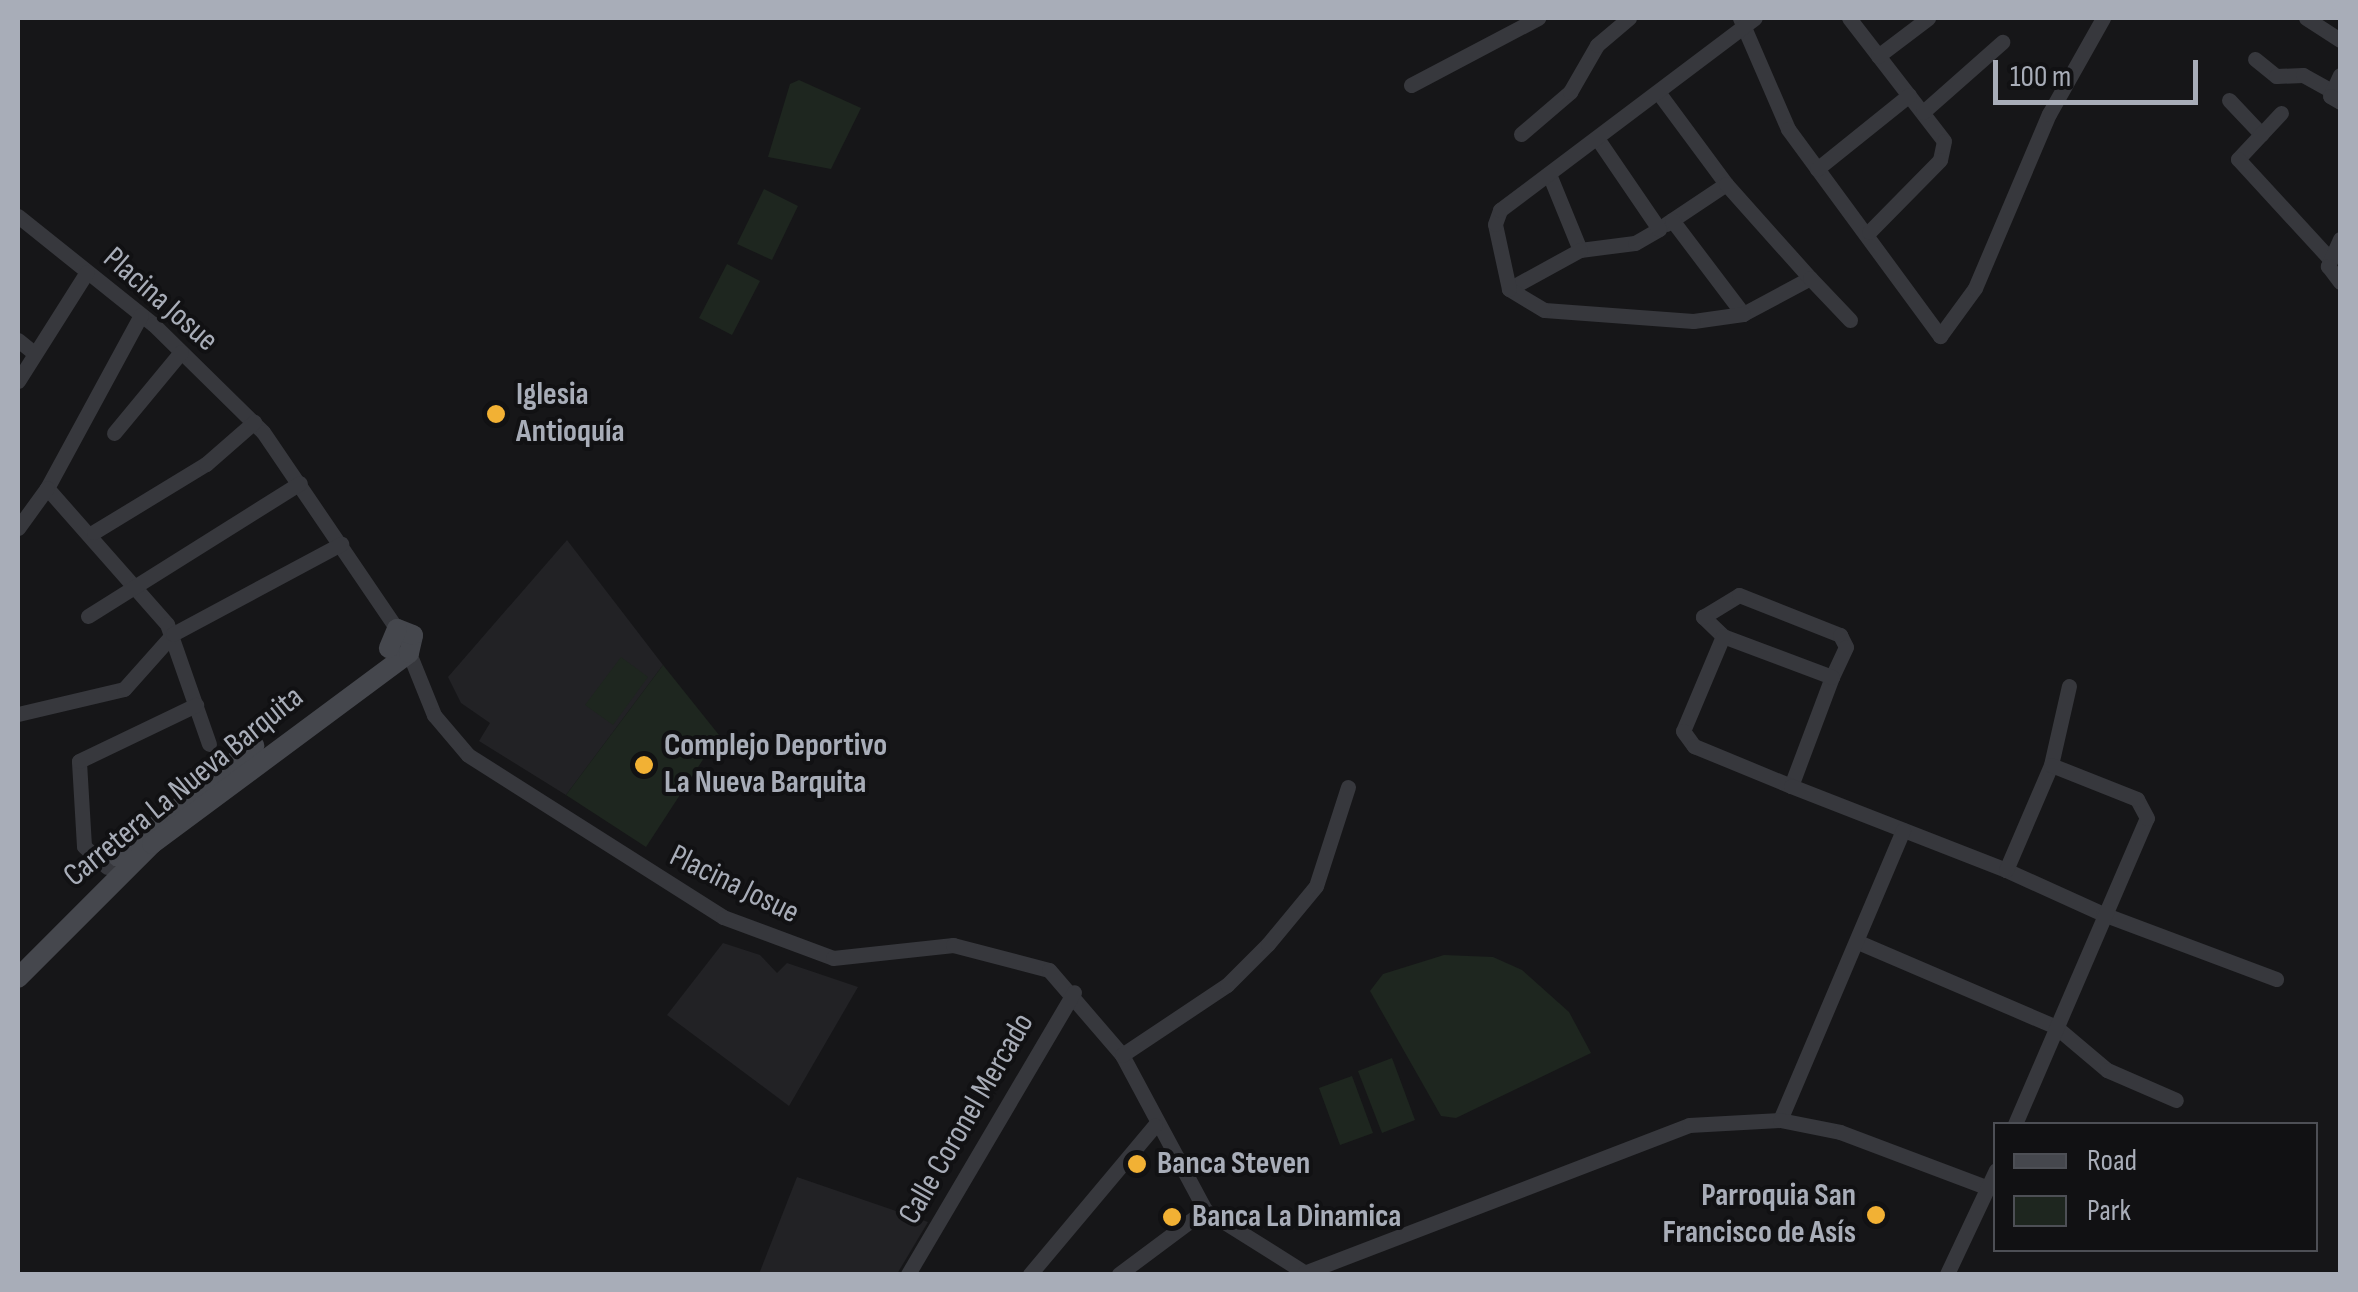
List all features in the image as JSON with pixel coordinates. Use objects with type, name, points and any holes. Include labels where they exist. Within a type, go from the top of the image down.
[{"type":"street","points":[[1411,85],[1538,18]]},
{"type":"street","points":[[1521,134],[1570,92],[1596,45],[1629,18]]},
{"type":"street","points":[[1849,18],[1923,112],[1944,151],[1869,232]]},
{"type":"street","points":[[1878,56],[1928,18]]},
{"type":"street","points":[[1810,278],[1743,314],[1609,319],[1544,310],[1509,289],[1496,216],[1658,92],[1745,19],[1770,97],[1817,168],[1869,232],[1928,329],[1950,331],[2103,18]]},
{"type":"street","points":[[2306,18],[2340,40]]},
{"type":"street","points":[[1923,112],[2002,42]]},
{"type":"street","points":[[2255,58],[2276,76],[2303,75],[2336,97],[2340,75]]},
{"type":"street","points":[[1658,92],[1726,184],[1850,320]]},
{"type":"street","points":[[1817,168],[1910,94]]},
{"type":"street","points":[[2229,100],[2261,134]]},
{"type":"street","points":[[2281,113],[2238,159],[2329,258],[2340,282]]},
{"type":"street","points":[[1597,138],[1743,314]]},
{"type":"street","points":[[1548,174],[1580,250]]},
{"type":"street","points":[[1509,289],[1580,250],[1635,243],[1726,184]]},
{"type":"street","name":"Placina Josue","points":[[18,216],[141,316],[254,422],[341,544],[434,716],[468,755],[723,917],[833,958],[953,944],[1049,970],[1074,992],[1122,1055],[1155,1126],[1205,1210],[1272,1267],[1305,1274]]},
{"type":"street","points":[[2329,258],[2340,240]]},
{"type":"street","points":[[18,381],[87,272]]},
{"type":"street","points":[[18,528],[47,488],[141,316]]},
{"type":"street","points":[[18,340],[34,353]]},
{"type":"street","points":[[114,432],[181,352]]},
{"type":"street","points":[[94,532],[206,464],[254,422]]},
{"type":"street","points":[[88,616],[136,582],[300,483]]},
{"type":"street","points":[[47,488],[94,532],[173,634],[209,744]]},
{"type":"street","points":[[18,714],[124,688],[173,634],[341,544]]},
{"type":"street","points":[[1791,786],[1846,647],[1840,635],[1738,596],[1703,617],[1723,636],[1832,677]]},
{"type":"street","points":[[1723,636],[1683,735],[1791,786],[2276,980]]},
{"type":"street","name":"Carretera La Nueva Barquita","points":[[18,978],[107,867],[399,646]]},
{"type":"street","name":"Carretera La Nueva Barquita","points":[[18,961],[75,904],[399,646]]},
{"type":"street","points":[[2006,870],[2051,765],[2069,686]]},
{"type":"street","points":[[107,867],[84,846],[79,761],[196,705]]},
{"type":"street","points":[[2016,1122],[2103,914],[2143,832],[2144,806],[2051,765]]},
{"type":"street","points":[[1122,1055],[1227,985],[1268,944],[1316,886],[1348,787]]},
{"type":"street","points":[[1780,1120],[1902,830]]},
{"type":"street","points":[[1858,942],[2056,1027],[2107,1070],[2176,1100]]},
{"type":"street","name":"Calle Coronel Mercado","points":[[908,1274],[1074,992]]},
{"type":"street","points":[[1305,1274],[1689,1125],[1780,1120],[1840,1132],[1988,1188]]},
{"type":"street","points":[[1054,1274],[1034,1268],[1155,1126]]},
{"type":"street","points":[[1948,1274],[1993,1177]]},
{"type":"street","points":[[1119,1274],[1205,1210]]},
{"type":"shaded area","points":[[567,540],[663,665],[566,795],[479,741],[490,723],[461,703],[448,677]]},
{"type":"shaded area","points":[[723,943],[760,955],[777,973],[787,963],[858,987],[789,1106],[667,1015]]},
{"type":"shaded area","points":[[797,1177],[928,1222],[897,1274],[759,1274]]},
{"type":"green space","points":[[799,80],[861,108],[831,169],[768,157],[790,84]]},
{"type":"green space","points":[[764,189],[798,206],[772,260],[737,244]]},
{"type":"green space","points":[[727,264],[760,281],[732,335],[699,318]]},
{"type":"green space","points":[[621,657],[648,677],[613,725],[585,705]]},
{"type":"green space","name":"Complejo Deportivo La Nueva Barquita","points":[[663,665],[719,735],[646,847],[566,795]]},
{"type":"green space","points":[[1444,955],[1493,957],[1522,970],[1569,1012],[1591,1053],[1456,1118],[1441,1116],[1370,991],[1383,974]]},
{"type":"green space","points":[[1392,1058],[1415,1120],[1382,1133],[1358,1071]]},
{"type":"green space","points":[[1352,1076],[1373,1133],[1340,1145],[1319,1088]]},
{"type":"place","name":"Iglesia Antioquía","points":[[496,414]]},
{"type":"place","name":"Complejo Deportivo La Nueva Barquita","points":[[644,765]]},
{"type":"place","name":"Banca Steven","points":[[1137,1164]]},
{"type":"place","name":"Parroquia San Francisco de Asís","points":[[1876,1215]]},
{"type":"place","name":"Banca La Dinamica","points":[[1172,1217]]}]
